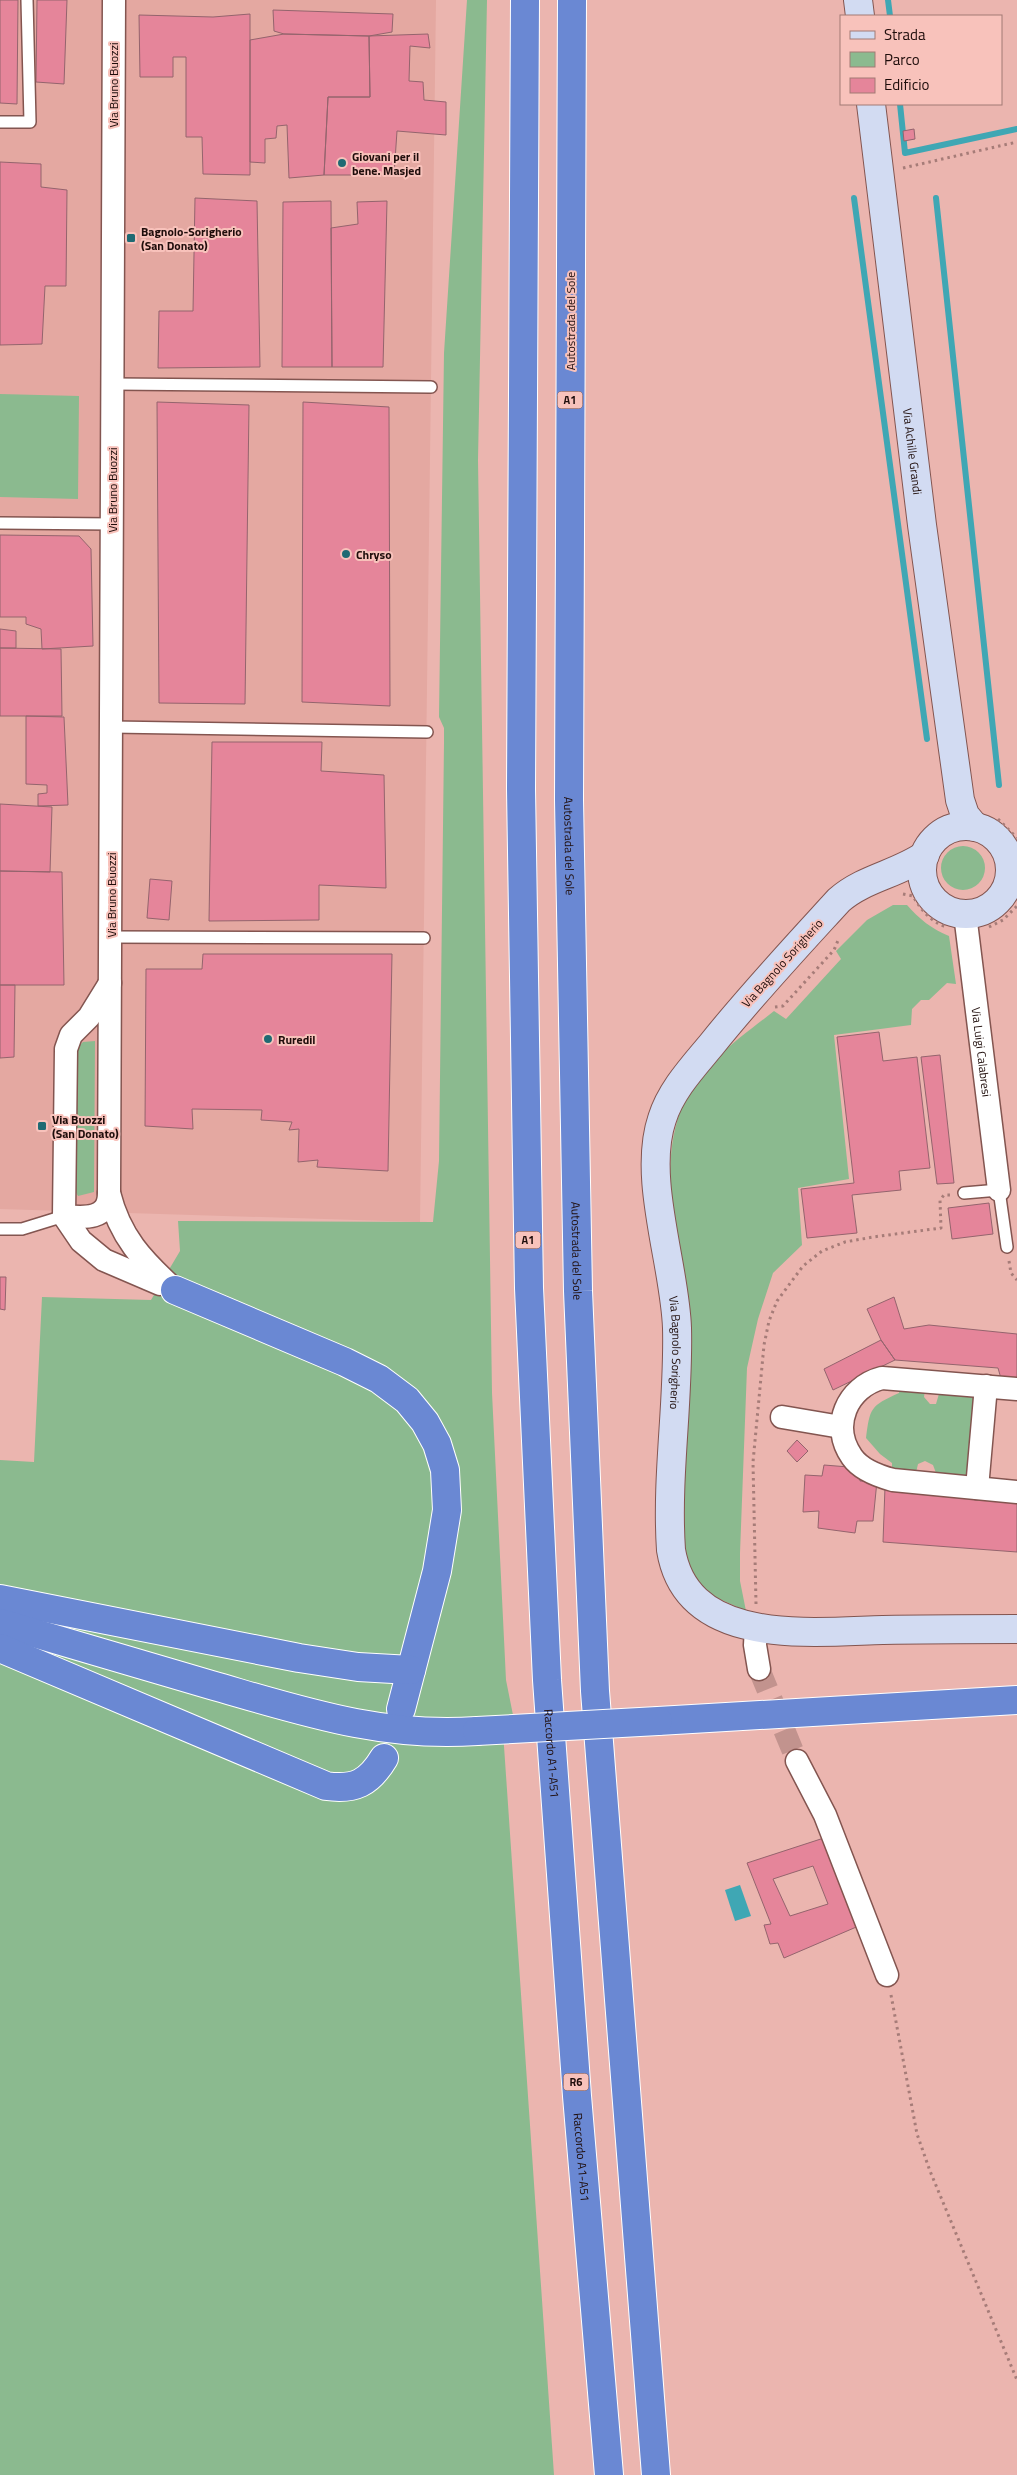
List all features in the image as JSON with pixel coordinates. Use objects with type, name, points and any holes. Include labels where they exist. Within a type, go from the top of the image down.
[{"type":"highway","name":"A1","points":[[525,0],[521,799],[529,1288],[548,1689]]},
{"type":"highway","name":"Autostrada del Sole","points":[[572,0],[569,809],[578,1290],[595,1691],[656,2475]]},
{"type":"highway","points":[[175,1290],[345,1362],[379,1379],[407,1400],[425,1422],[437,1444],[444,1470],[447,1510],[437,1571],[402,1709]]},
{"type":"highway","points":[[0,1599],[299,1658],[358,1667],[411,1670]]},
{"type":"highway","points":[[0,1623],[331,1719],[390,1730],[446,1734],[1017,1700]]},
{"type":"highway","points":[[0,1648],[326,1786],[343,1788],[357,1785],[369,1778],[384,1758]]},
{"type":"highway","name":"Raccordo A1-A51","points":[[548,1689],[578,2106],[610,2475]]},
{"type":"street","name":"Via Bruno Buozzi","points":[[114,0],[109,1192],[117,1219],[124,1234],[144,1263],[175,1290]]},
{"type":"street","points":[[858,0],[860,15]]},
{"type":"street","name":"Via Achille Grandi","points":[[871,105],[922,525],[960,800],[965,814],[975,827]]},
{"type":"street","points":[[946,832],[960,800]]},
{"type":"street","points":[[896,882],[913,881],[950,911],[958,922],[992,906],[1002,896],[1009,882],[1010,868],[1007,854],[999,842],[988,832],[975,827],[960,827],[946,832],[937,838],[925,855],[922,868],[928,892]]},
{"type":"street","name":"Via Bagnolo Sorigherio","points":[[925,855],[896,882],[862,885],[839,900],[740,1009],[674,1092],[662,1118],[656,1145],[656,1174],[677,1327],[670,1536],[672,1561],[682,1586],[703,1607],[717,1615],[756,1627],[796,1632],[1017,1629]]},
{"type":"street","name":"Via Luigi Calabresi","points":[[958,922],[999,1190]]},
{"type":"street","name":"Via Bruno Buozzi","points":[[64,1216],[66,1049],[71,1035],[97,1006],[111,981]]},
{"type":"street","points":[[77,1030],[84,1028],[98,1029],[109,1040],[111,1047]]},
{"type":"street","points":[[64,1216],[87,1218],[97,1215],[106,1206],[109,1192]]},
{"type":"street","points":[[64,1216],[81,1241],[104,1260],[175,1290]]},
{"type":"street","points":[[1017,1389],[892,1377],[873,1380],[863,1386],[847,1403],[841,1427],[844,1444],[853,1458],[862,1467],[882,1477],[893,1480],[1017,1492]]},
{"type":"street","points":[[977,1488],[986,1386]]},
{"type":"street","points":[[782,1418],[841,1427]]},
{"type":"street","points":[[756,1627],[755,1646],[759,1670]]},
{"type":"street","points":[[797,1762],[825,1816],[886,1976]]},
{"type":"lane","points":[[0,122],[30,122],[26,0]]},
{"type":"lane","points":[[113,384],[431,387]]},
{"type":"lane","points":[[0,523],[112,524]]},
{"type":"lane","points":[[112,727],[427,732]]},
{"type":"lane","points":[[111,937],[424,938]]},
{"type":"lane","points":[[964,1193],[999,1190],[1010,1240]]},
{"type":"lane","points":[[0,1229],[22,1229],[64,1216]]},
{"type":"path","points":[[900,169],[1017,142]]},
{"type":"path","points":[[896,882],[913,896],[931,919],[958,922]]},
{"type":"path","points":[[740,1009],[782,1006],[834,950],[840,935]]},
{"type":"path","points":[[756,1627],[753,1462],[764,1345],[769,1321],[777,1301],[803,1266],[822,1250],[845,1242],[873,1236],[941,1228],[939,1204],[942,1197],[964,1193]]},
{"type":"path","points":[[886,1976],[896,2013],[917,2134],[930,2171],[1017,2380]]},
{"type":"shaded area","points":[[0,0],[436,0],[420,1222],[0,1209]]},
{"type":"green space","points":[[467,0],[487,0],[478,460],[492,1393],[506,1680],[513,1715],[502,1717],[554,2475],[0,2475],[0,1460],[34,1462],[42,1297],[151,1300],[180,1251],[178,1221],[433,1222],[439,1161],[444,728],[439,717],[444,353]]},
{"type":"green space","points":[[0,394],[79,396],[78,499],[0,497]]},
{"type":"green space","points":[[963,846],[975,850],[981,856],[985,868],[981,880],[975,886],[963,890],[951,886],[945,880],[941,868],[945,856],[951,850]]},
{"type":"green space","points":[[893,905],[907,905],[926,923],[949,936],[956,984],[947,983],[929,1000],[921,1000],[912,1009],[911,1025],[834,1035],[849,1179],[798,1188],[802,1245],[773,1273],[758,1319],[747,1368],[740,1553],[740,1581],[746,1611],[702,1591],[685,1560],[684,1495],[687,1334],[685,1299],[671,1191],[670,1164],[673,1138],[680,1112],[687,1096],[697,1081],[720,1055],[774,1011],[786,1019],[841,959],[836,951],[867,920]]},
{"type":"green space","points":[[95,1041],[94,1192],[78,1196],[74,1189],[75,1050],[83,1042]]},
{"type":"green space","points":[[900,1381],[925,1390],[924,1397],[930,1404],[936,1404],[941,1387],[984,1390],[974,1483],[936,1473],[933,1465],[925,1461],[918,1464],[915,1477],[892,1473],[892,1463],[880,1454],[866,1438],[873,1409],[882,1401],[899,1393]]},
{"type":"water","points":[[740,1885],[751,1916],[735,1921],[725,1890]]},
{"type":"building","points":[[0,0],[18,0],[17,104],[0,103]]},
{"type":"building","points":[[37,0],[67,0],[64,84],[36,82]]},
{"type":"building","points":[[273,10],[393,14],[392,32],[369,36],[284,34],[274,31]]},
{"type":"building","points":[[250,14],[250,175],[203,174],[202,137],[186,137],[186,57],[173,57],[173,77],[140,77],[139,15],[213,17]]},
{"type":"building","points":[[284,34],[369,36],[370,97],[328,97],[324,175],[289,178],[287,125],[277,126],[276,138],[265,139],[265,163],[250,162],[250,40]]},
{"type":"building","points":[[428,34],[430,48],[410,46],[409,81],[423,82],[424,100],[446,102],[446,135],[397,131],[394,175],[324,175],[328,97],[370,97],[369,36]]},
{"type":"building","points":[[914,129],[915,139],[904,141],[903,131]]},
{"type":"building","points":[[0,162],[41,164],[41,187],[67,190],[66,286],[45,286],[42,344],[0,345]]},
{"type":"building","points":[[195,198],[257,201],[260,367],[158,368],[159,311],[193,311]]},
{"type":"building","points":[[331,201],[332,367],[282,367],[283,202]]},
{"type":"building","points":[[387,201],[383,367],[332,367],[331,228],[358,224],[357,202]]},
{"type":"building","points":[[157,402],[249,405],[245,704],[159,703]]},
{"type":"building","name":"Chryso","points":[[303,402],[389,407],[390,706],[302,702]]},
{"type":"building","points":[[0,535],[79,536],[91,549],[93,646],[42,649],[41,629],[26,624],[26,617],[0,617]]},
{"type":"building","points":[[0,629],[16,631],[16,648],[0,648]]},
{"type":"building","points":[[0,648],[61,649],[62,716],[0,716]]},
{"type":"building","points":[[26,716],[64,717],[68,805],[38,806],[38,794],[47,793],[47,785],[26,784]]},
{"type":"building","points":[[212,742],[322,742],[321,771],[384,775],[386,888],[319,885],[319,920],[209,921]]},
{"type":"building","points":[[0,804],[52,807],[50,872],[0,871]]},
{"type":"building","points":[[0,871],[62,872],[64,985],[0,985]]},
{"type":"building","points":[[150,879],[172,881],[169,920],[147,918]]},
{"type":"building","name":"Ruredil","points":[[203,954],[392,954],[388,1171],[317,1167],[318,1160],[298,1162],[299,1129],[289,1130],[292,1122],[261,1120],[262,1110],[192,1109],[193,1129],[145,1126],[146,969],[202,969]]},
{"type":"building","points":[[0,985],[15,985],[14,1057],[0,1058]]},
{"type":"building","points":[[879,1032],[883,1061],[917,1057],[930,1168],[899,1171],[901,1190],[852,1195],[857,1233],[807,1238],[801,1189],[854,1183],[837,1037]]},
{"type":"building","points":[[940,1055],[954,1183],[937,1184],[921,1057]]},
{"type":"building","points":[[989,1203],[993,1234],[952,1239],[948,1208]]},
{"type":"building","points":[[0,1277],[6,1277],[5,1310],[0,1309]]},
{"type":"building","points":[[894,1297],[904,1329],[929,1325],[1017,1334],[1017,1384],[1002,1382],[998,1368],[895,1360],[881,1340],[867,1309]]},
{"type":"building","points":[[881,1340],[895,1360],[833,1390],[824,1369]]},
{"type":"building","points":[[797,1440],[808,1451],[797,1462],[787,1451]]},
{"type":"building","points":[[824,1465],[861,1468],[860,1481],[877,1481],[873,1521],[857,1521],[855,1533],[818,1528],[819,1511],[803,1512],[805,1475],[822,1476]]},
{"type":"building","points":[[885,1487],[1017,1499],[1017,1552],[883,1542]]},
{"type":"building","points":[[830,1836],[861,1925],[784,1958],[778,1943],[770,1944],[764,1925],[771,1924],[747,1863]],"holes":[[[813,1866],[828,1904],[790,1916],[773,1879]]]},
{"type":"waterway","points":[[888,0],[890,15]]},
{"type":"waterway","points":[[900,105],[905,153],[1017,129]]},
{"type":"waterway","points":[[854,198],[927,739]]},
{"type":"waterway","points":[[936,198],[999,785]]},
{"type":"tunnel","points":[[759,1669],[797,1761]]},
{"type":"place","name":"Giovani per il bene. Masjed","points":[[342,163]]},
{"type":"place","name":"Bagnolo-Sorigherio (San Donato)","points":[[131,238]]},
{"type":"place","name":"Chryso","points":[[346,554]]},
{"type":"place","name":"Ruredil","points":[[268,1039]]},
{"type":"place","name":"Via Buozzi (San Donato)","points":[[42,1126]]}]
